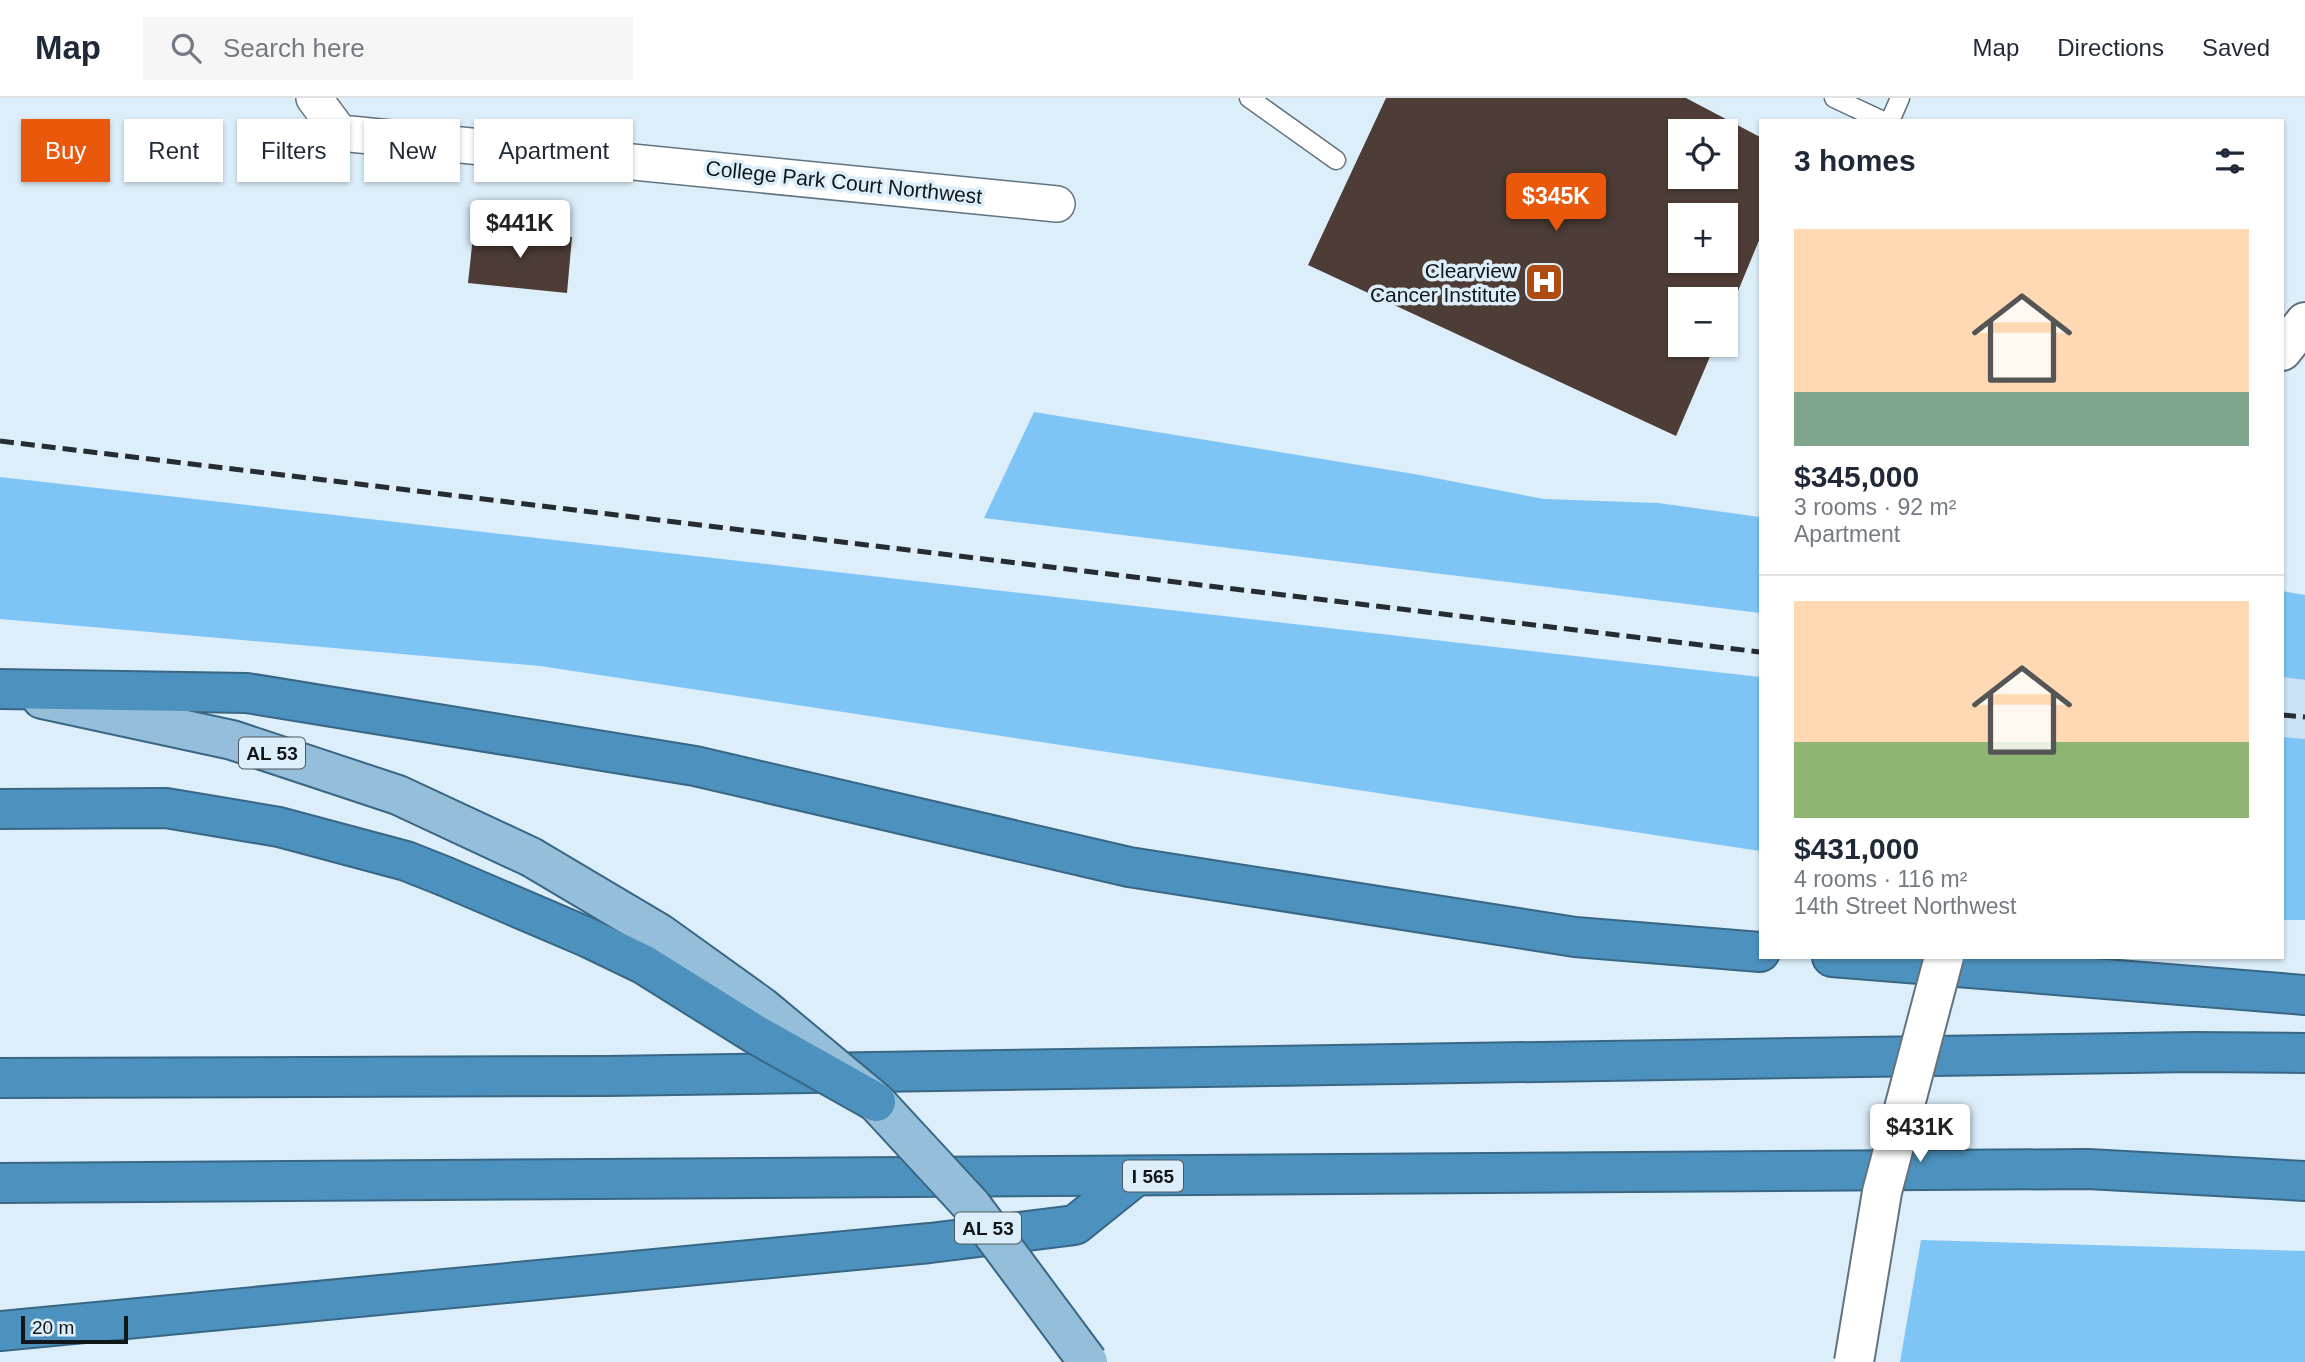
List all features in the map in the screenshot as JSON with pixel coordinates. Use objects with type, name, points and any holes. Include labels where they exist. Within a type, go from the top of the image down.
[{"type":"highway","points":[[0,689],[247,693],[695,766],[1129,867],[1575,937],[1759,951]]},
{"type":"highway","points":[[0,809],[166,808],[279,827],[405,861],[589,938],[643,964],[755,1034],[876,1102]]},
{"type":"highway","points":[[1857,959],[2305,995]]},
{"type":"highway","points":[[0,1078],[593,1076],[2180,1052],[2305,1054]]},
{"type":"highway","name":"I 565","points":[[0,1183],[2088,1168],[2305,1181]]},
{"type":"highway","points":[[0,1331],[916,1244],[1075,1225],[1136,1176]]},
{"type":"main road","name":"AL 53","points":[[0,689],[232,740],[398,794],[531,857],[659,933],[762,1007],[876,1102],[972,1206],[1088,1362]]},
{"type":"street","name":"College Park Court Northwest","points":[[314,98],[340,133],[1057,204]]},
{"type":"street","points":[[2284,348],[2305,322]]},
{"type":"street","points":[[1854,1362],[1882,1192],[1943,959]]},
{"type":"lane","points":[[1248,98],[1336,160]]},
{"type":"lane","points":[[1834,98],[1879,119]]},
{"type":"lane","points":[[1891,119],[1900,98]]},
{"type":"shaded area","points":[[1034,412],[1414,474],[1544,499],[1658,503],[1759,517],[1759,613],[984,518]]},
{"type":"shaded area","points":[[0,477],[1759,677],[1759,851],[540,666],[0,619]]},
{"type":"shaded area","points":[[2284,591],[2305,595],[2305,680],[2284,677]]},
{"type":"shaded area","points":[[2284,677],[2305,680],[2305,739],[2284,737]]},
{"type":"shaded area","points":[[2284,737],[2305,739],[2305,920],[2284,920]]},
{"type":"shaded area","points":[[1921,1240],[2305,1251],[2305,1362],[1900,1362]]},
{"type":"building","name":"Clearview Cancer Institute","points":[[1386,98],[1686,98],[1726,119],[1668,119],[1668,189],[1738,189],[1738,125],[1759,136],[1759,240],[1738,291],[1738,287],[1668,287],[1668,357],[1710,357],[1676,436],[1308,265]]},
{"type":"building","points":[[474,227],[572,237],[567,293],[468,283]]},
{"type":"railway","points":[[0,441],[1759,652]]},
{"type":"railway","points":[[2284,715],[2305,717]]},
{"type":"place","name":"Clearview Cancer Institute","points":[[1544,282]]}]
